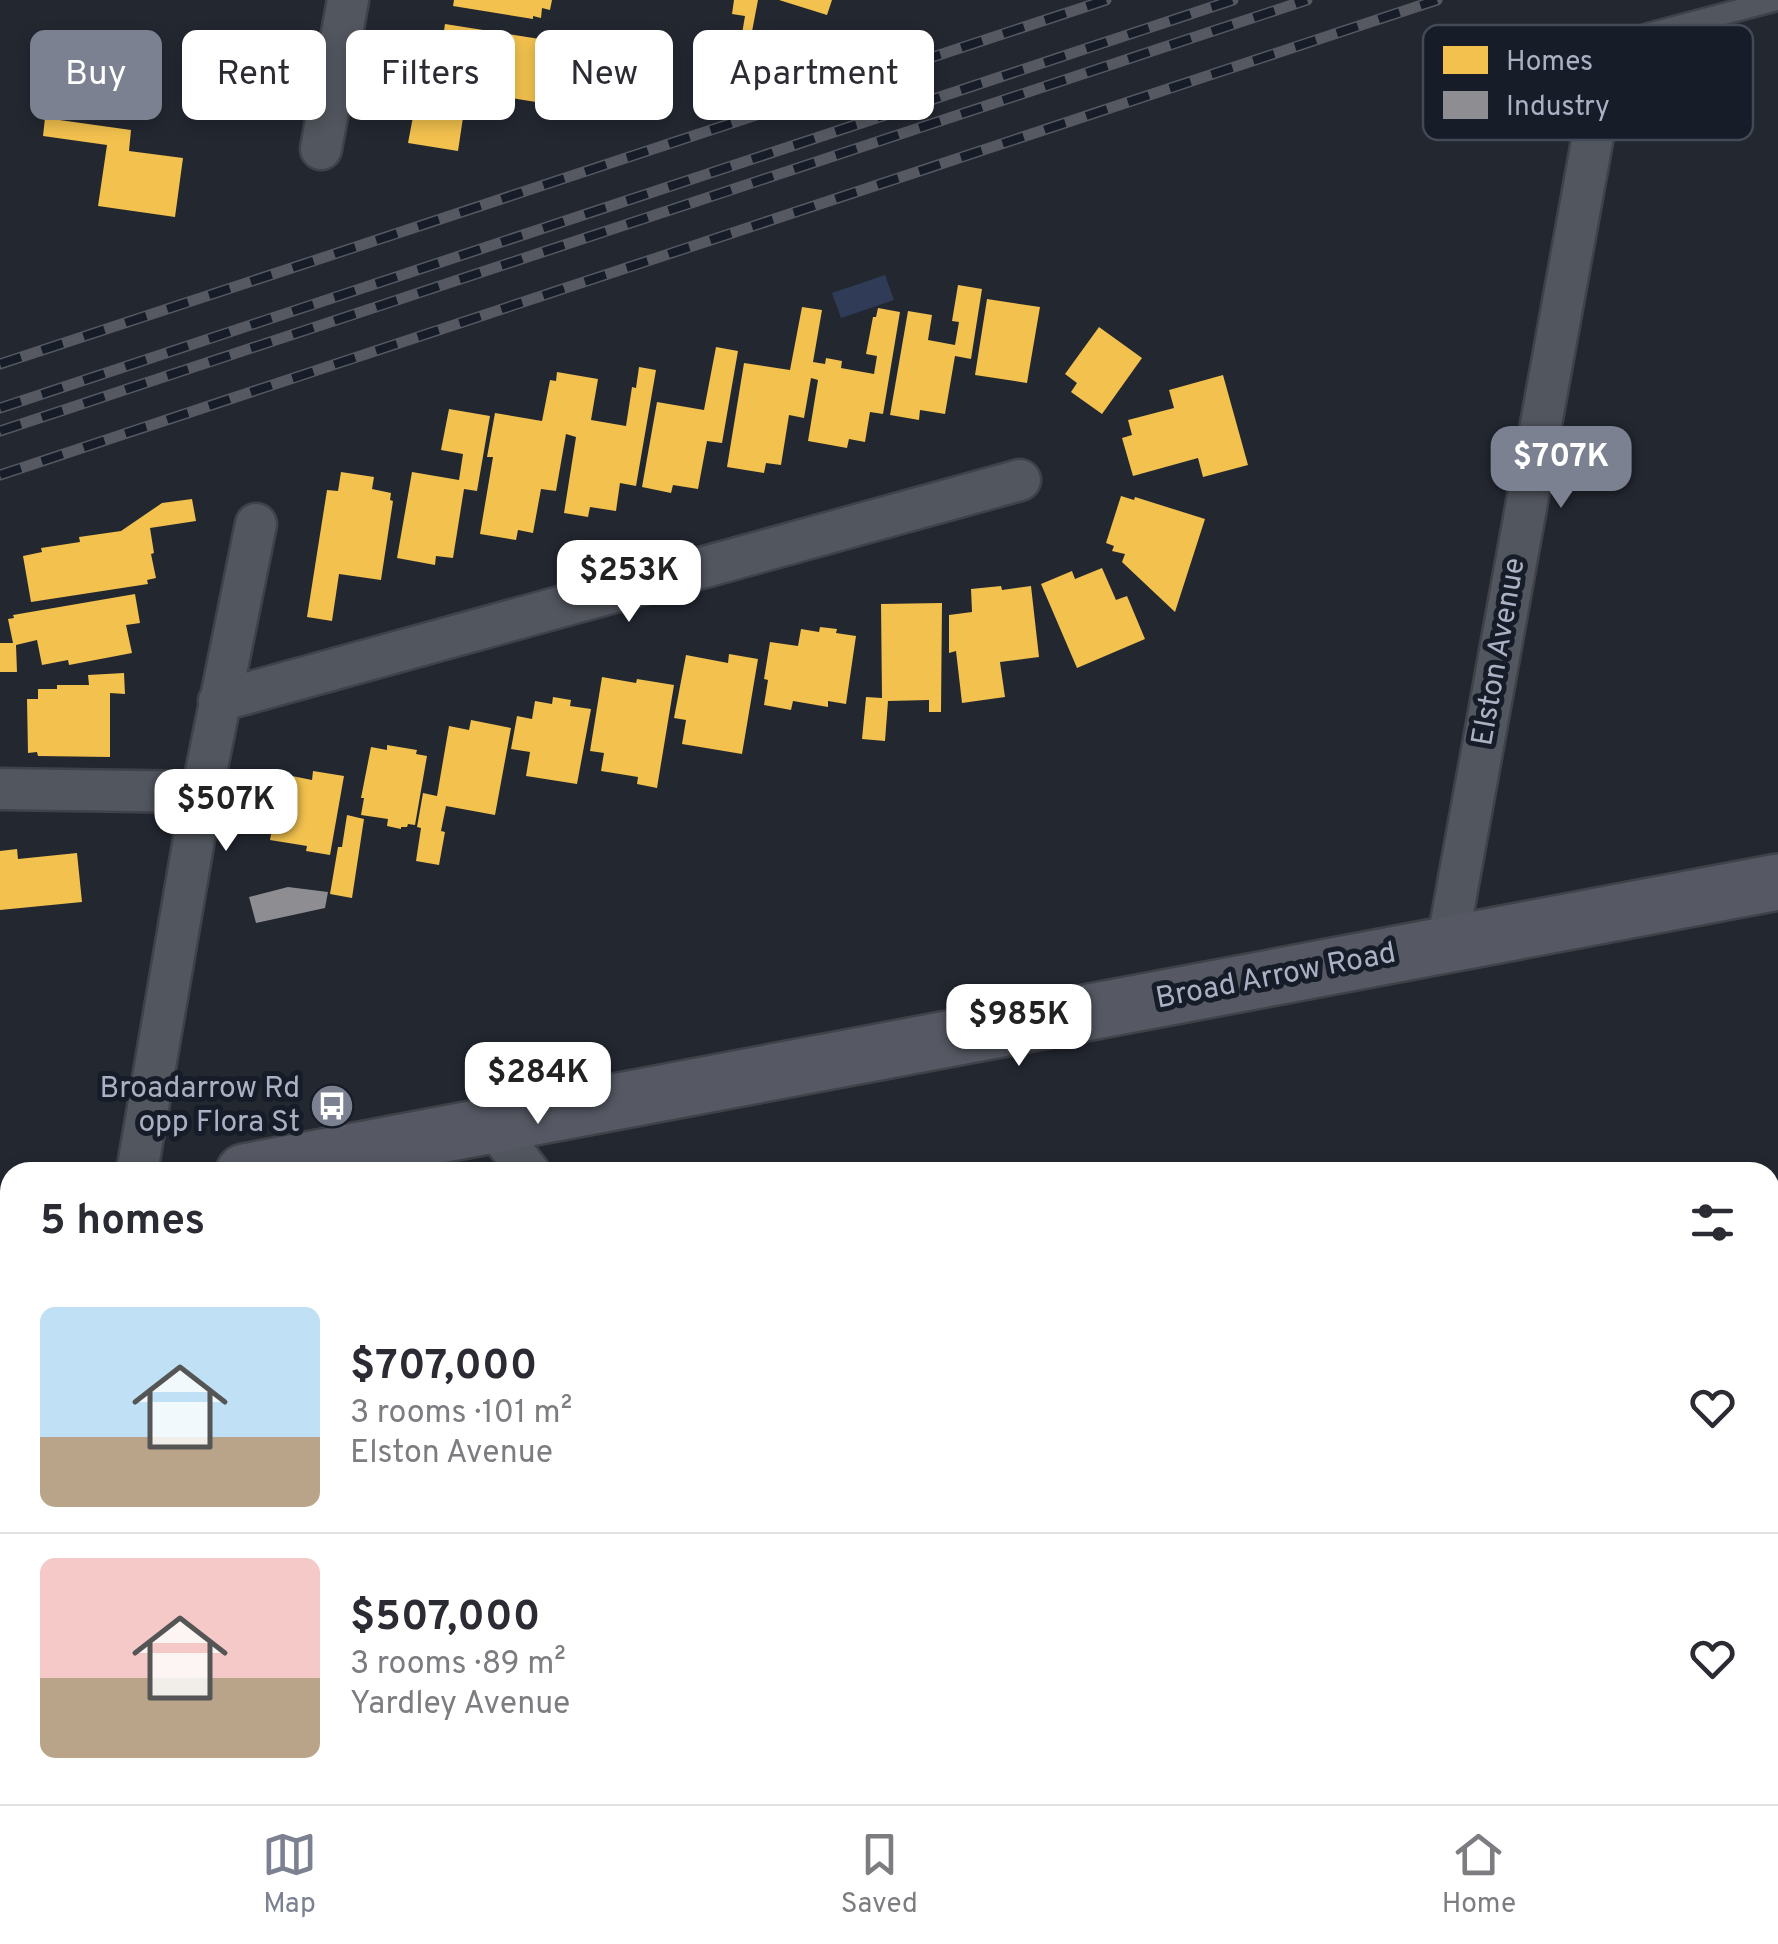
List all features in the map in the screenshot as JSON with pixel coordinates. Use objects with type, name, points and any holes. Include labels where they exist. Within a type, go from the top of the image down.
[{"type":"street","points":[[321,149],[348,0]]},
{"type":"street","name":"Elston Avenue","points":[[1447,945],[1592,140]]},
{"type":"street","points":[[219,702],[1020,480]]},
{"type":"street","points":[[140,1162],[202,792],[256,524]]},
{"type":"street","points":[[0,789],[202,792]]},
{"type":"street","name":"Broad Arrow Road","points":[[296,1162],[1778,882]]},
{"type":"street","points":[[492,1124],[521,1162]]},
{"type":"lane","points":[[1682,25],[1777,0]]},
{"type":"water","points":[[885,275],[894,300],[841,318],[832,293]]},
{"type":"building: Homes","points":[[454,0],[552,0],[550,10],[542,8],[541,18],[533,19],[453,6]]},
{"type":"building: Homes","points":[[734,0],[758,0],[752,30],[743,30],[745,16],[732,14]]},
{"type":"building: Homes","points":[[779,0],[832,0],[827,15]]},
{"type":"building: Homes","points":[[445,24],[483,30],[444,30]]},
{"type":"building: Homes","points":[[515,35],[535,38],[535,102],[515,99]]},
{"type":"building: Homes","points":[[45,120],[131,130],[129,151],[183,158],[175,217],[98,206],[107,145],[43,136]]},
{"type":"building: Homes","points":[[412,120],[463,120],[458,151],[408,143]]},
{"type":"building: Homes","points":[[958,285],[982,289],[971,359],[955,356],[945,414],[920,410],[919,420],[890,415],[908,311],[932,315],[928,340],[955,345],[959,322],[952,321]]},
{"type":"building: Homes","points":[[987,299],[1040,307],[1027,383],[975,375]]},
{"type":"building: Homes","points":[[802,307],[822,310],[813,362],[825,364],[826,358],[842,361],[841,368],[874,374],[877,356],[866,354],[873,317],[878,308],[900,312],[883,414],[870,412],[865,442],[849,439],[847,448],[808,441],[818,380],[811,378],[804,418],[789,415],[781,465],[766,463],[764,473],[727,467],[744,363],[790,370]]},
{"type":"building: Homes","points":[[1099,327],[1142,358],[1102,414],[1071,392],[1077,383],[1065,374]]},
{"type":"building: Homes","points":[[716,347],[738,351],[722,443],[707,441],[698,489],[673,485],[671,493],[642,487],[657,402],[704,410]]},
{"type":"building: Homes","points":[[639,367],[656,370],[636,486],[620,483],[616,511],[590,507],[588,517],[564,513],[576,437],[566,434],[556,491],[541,489],[533,533],[518,530],[516,540],[480,534],[493,457],[487,457],[495,413],[542,421],[550,380],[556,381],[557,372],[598,379],[591,420],[626,426]]},
{"type":"building: Homes","points":[[1223,375],[1248,465],[1203,477],[1198,458],[1133,476],[1122,438],[1132,435],[1128,420],[1174,408],[1169,390]]},
{"type":"building: Homes","points":[[449,409],[490,416],[477,491],[464,489],[453,558],[436,556],[435,565],[397,558],[412,472],[459,480],[463,454],[441,450]]},
{"type":"building: Homes","points":[[341,472],[374,477],[372,489],[391,493],[393,501],[381,580],[339,574],[332,621],[307,617],[327,490],[338,491]]},
{"type":"building: Homes","points":[[1121,496],[1205,519],[1175,612],[1122,562],[1125,554],[1112,551],[1114,546],[1106,543]]},
{"type":"building: Homes","points":[[192,499],[196,521],[150,528],[156,578],[147,580],[148,584],[31,602],[23,556],[42,552],[41,548],[80,542],[79,537],[121,531],[162,503]]},
{"type":"building: Homes","points":[[1102,568],[1116,600],[1127,596],[1145,639],[1077,668],[1041,584],[1072,571],[1075,579]]},
{"type":"building: Homes","points":[[1001,586],[1002,590],[1031,586],[1039,657],[1000,662],[1005,697],[962,703],[956,651],[949,653],[949,615],[972,612],[971,589]]},
{"type":"building: Homes","points":[[135,594],[140,623],[126,625],[132,653],[69,665],[68,660],[42,665],[37,640],[16,645],[17,672],[0,672],[0,643],[13,643],[8,619],[13,615]]},
{"type":"building: Homes","points":[[942,603],[941,712],[929,712],[929,700],[888,701],[885,741],[862,739],[866,697],[882,698],[881,604]]},
{"type":"building: Homes","points":[[820,627],[856,636],[846,704],[828,701],[828,707],[793,701],[791,710],[764,705],[770,642],[798,646],[801,629],[819,632]]},
{"type":"building: Homes","points":[[729,654],[758,659],[742,754],[682,744],[686,720],[674,718],[686,655],[728,663]]},
{"type":"building: Homes","points":[[124,673],[125,694],[110,693],[110,757],[28,753],[27,699],[38,699],[38,689],[89,685],[88,675]]},
{"type":"building: Homes","points":[[602,677],[674,685],[657,788],[637,784],[638,777],[601,771],[604,753],[590,751]]},
{"type":"building: Homes","points":[[553,697],[571,700],[570,706],[591,709],[577,784],[526,776],[530,752],[511,749],[517,716],[532,719],[535,701],[552,704]]},
{"type":"building: Homes","points":[[471,720],[511,728],[495,815],[446,806],[439,865],[416,861],[423,793],[437,796],[449,726],[469,730]]},
{"type":"building: Homes","points":[[387,745],[417,750],[416,754],[427,756],[415,825],[401,829],[387,826],[388,819],[361,815],[371,747],[387,750]]},
{"type":"building: Homes","points":[[313,771],[344,776],[330,855],[306,851],[307,846],[270,840],[282,774],[312,780]]},
{"type":"building: Homes","points":[[347,815],[364,819],[352,898],[330,894]]},
{"type":"building: Homes","points":[[17,849],[18,859],[77,853],[82,902],[0,910],[0,851]]},
{"type":"building: Industry","points":[[288,887],[328,892],[325,908],[256,923],[249,897]]},
{"type":"railway","points":[[0,364],[1106,0]]},
{"type":"railway","points":[[0,408],[1233,0]]},
{"type":"railway","points":[[0,431],[1307,0]]},
{"type":"railway","points":[[0,475],[1437,0]]},
{"type":"place","name":"Broadarrow Rd opp Flora St","points":[[332,1106]]}]
